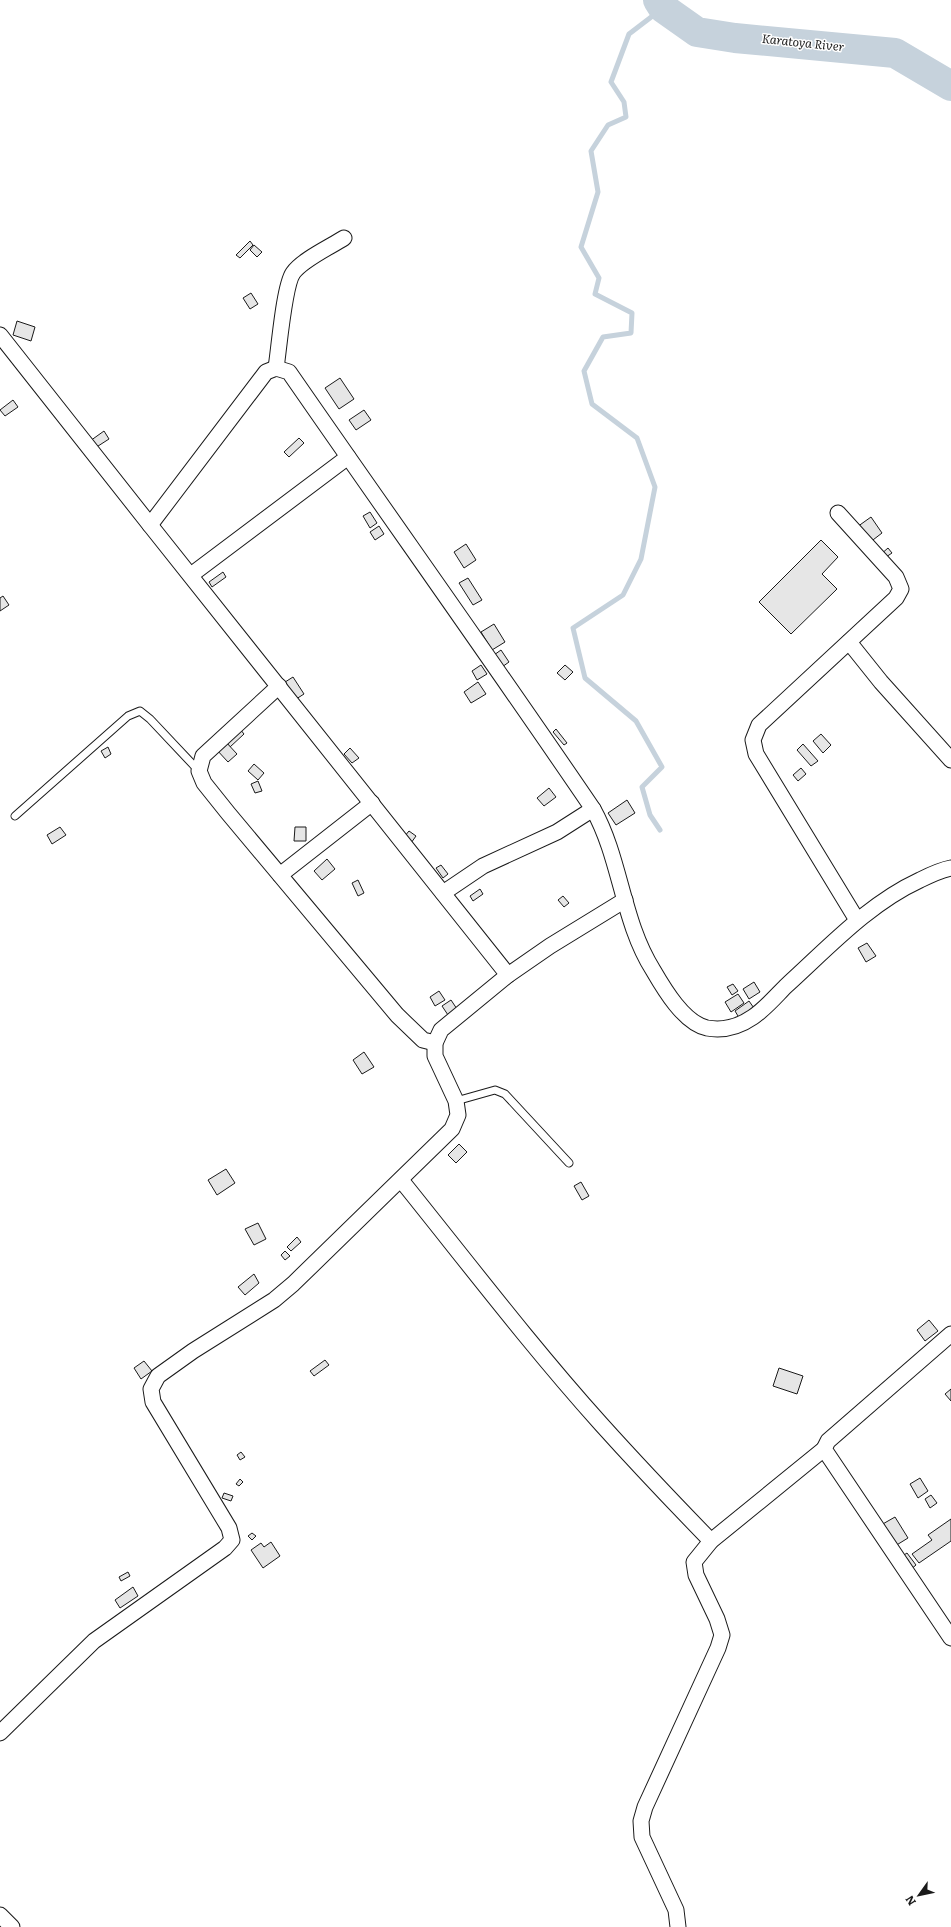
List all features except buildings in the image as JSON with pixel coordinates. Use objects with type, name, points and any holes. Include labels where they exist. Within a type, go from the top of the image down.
[{"type":"street","points":[[276,368],[287,287],[293,273],[303,264],[344,238]]},
{"type":"street","points":[[0,335],[508,975]]},
{"type":"street","points":[[150,525],[266,372],[276,368],[289,372],[490,658],[593,809],[603,828],[625,900],[641,946],[652,969],[670,997],[689,1019],[707,1028],[732,1028],[754,1017],[857,920],[881,901],[910,884],[943,869],[951,868]]},
{"type":"street","points":[[191,575],[348,457]]},
{"type":"street","points":[[838,513],[896,577],[901,589],[896,598],[759,725],[753,740],[756,754],[857,920]]},
{"type":"street","points":[[849,642],[881,682],[951,760]]},
{"type":"street","points":[[279,686],[203,756],[199,771],[204,784],[397,1014],[423,1040],[435,1043]]},
{"type":"street","points":[[280,875],[372,804]]},
{"type":"street","points":[[443,893],[483,866],[557,832],[593,809]]},
{"type":"street","points":[[0,1733],[94,1641],[225,1548],[232,1540],[229,1528],[153,1402],[151,1389],[158,1376],[193,1351],[274,1300],[293,1284],[452,1129],[458,1115],[456,1101],[435,1056],[435,1043],[441,1030],[508,975],[550,946],[625,900]]},
{"type":"street","points":[[401,1180],[520,1328],[600,1423],[657,1485],[712,1541]]},
{"type":"street","points":[[678,1927],[676,1910],[642,1837],[641,1821],[645,1807],[722,1635],[717,1619],[696,1575],[694,1562],[712,1541],[824,1449],[828,1441],[951,1334]]},
{"type":"street","points":[[824,1449],[951,1638]]},
{"type":"street","points":[[0,1915],[12,1927]]},
{"type":"lane","points":[[15,816],[128,716],[140,711],[150,719],[199,771]]},
{"type":"lane","points":[[456,1101],[495,1090],[505,1094],[568,1163]]},
{"type":"waterway","name":"Karatoya River","points":[[658,0],[663,8],[697,32],[735,38],[895,53],[951,86]]},
{"type":"waterway","points":[[660,830],[650,815],[642,787],[662,767],[636,721],[585,678],[573,628],[623,595],[641,559],[655,487],[637,438],[592,404],[584,371],[603,337],[631,333],[632,313],[595,294],[599,278],[581,247],[598,192],[591,151],[608,125],[626,117],[624,102],[611,82],[629,34],[663,8]]}]
